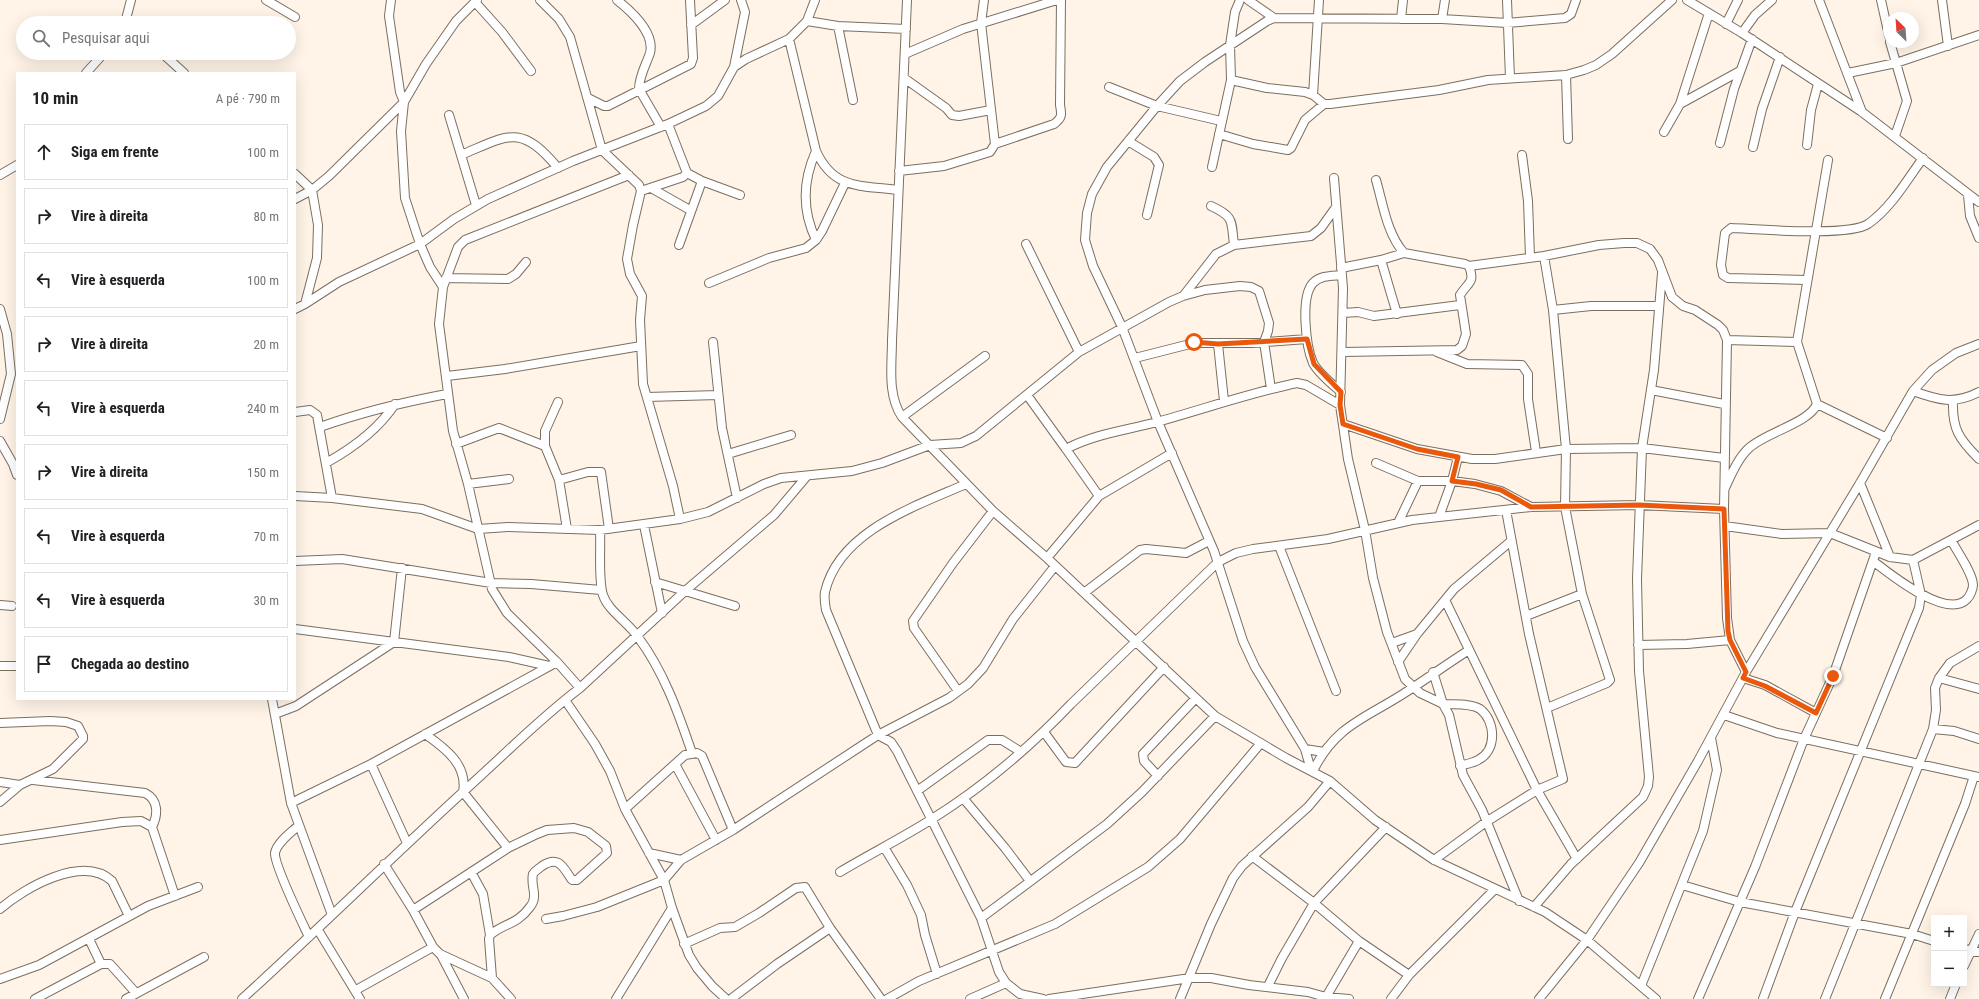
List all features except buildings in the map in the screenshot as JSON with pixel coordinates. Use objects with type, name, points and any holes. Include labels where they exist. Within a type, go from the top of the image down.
[{"type":"street","points":[[128,16],[131,0]]},
{"type":"street","points":[[266,0],[293,16]]},
{"type":"street","points":[[391,0],[389,16],[400,92],[404,102],[401,131],[406,198],[420,244],[430,267],[443,287]]},
{"type":"street","points":[[540,0],[565,26],[570,37],[602,150],[639,185],[641,191],[627,259],[630,274],[642,296],[640,320],[642,374],[647,397],[673,486],[680,519]]},
{"type":"street","points":[[588,98],[604,106],[608,106],[690,64],[693,58],[690,0]]},
{"type":"street","points":[[691,25],[725,0]]},
{"type":"street","points":[[296,308],[339,282],[420,244],[476,205],[558,168],[664,125],[706,106],[718,96],[734,67],[745,12],[742,0]]},
{"type":"street","points":[[734,67],[746,59],[789,39],[807,21],[815,0]]},
{"type":"street","points":[[907,0],[897,190],[892,340],[892,395],[895,407],[902,417],[930,444],[993,511],[1047,558],[1164,667],[1195,699],[1215,716],[1330,781],[1375,820],[1434,860],[1494,890],[1545,912],[1587,940],[1656,999]]},
{"type":"street","points":[[899,171],[944,166],[990,152],[995,144],[981,24],[983,0]]},
{"type":"street","points":[[905,54],[963,29],[1057,0]]},
{"type":"street","points":[[995,144],[1054,124],[1060,119],[1062,114],[1060,105],[1061,0]]},
{"type":"street","points":[[1212,167],[1231,80],[1230,45],[1235,12],[1240,0]]},
{"type":"street","points":[[1248,0],[1274,18]]},
{"type":"street","points":[[1313,95],[1319,0]]},
{"type":"street","points":[[1401,19],[1403,0]]},
{"type":"street","points":[[1442,19],[1445,0]]},
{"type":"street","points":[[1507,0],[1510,78]]},
{"type":"street","points":[[1312,771],[1305,749],[1255,667],[1243,641],[1218,562],[1158,422],[1122,327],[1093,266],[1085,240],[1087,212],[1092,194],[1108,167],[1128,141],[1157,106],[1180,82],[1230,45],[1274,18],[1442,19],[1508,23],[1565,18],[1571,14],[1576,0]]},
{"type":"street","points":[[1219,134],[1253,144],[1288,150],[1291,148],[1305,120],[1324,104],[1402,95],[1488,80],[1566,75],[1584,70],[1604,60],[1672,0]]},
{"type":"street","points":[[1726,24],[1738,0]]},
{"type":"street","points":[[1742,33],[1756,15],[1772,0]]},
{"type":"street","points":[[1819,0],[1862,112]]},
{"type":"street","points":[[1881,0],[1884,12]]},
{"type":"street","points":[[1942,0],[1948,46]]},
{"type":"street","points":[[296,198],[312,190],[404,102],[426,64],[456,21],[476,1],[531,70]]},
{"type":"street","points":[[621,2],[644,28],[651,48],[639,83],[639,89],[664,125],[688,173],[702,181],[740,195]]},
{"type":"street","points":[[1691,2],[1752,39],[1862,112],[1979,202]]},
{"type":"street","points":[[1664,132],[1680,104],[1708,13]]},
{"type":"street","points":[[807,21],[838,26],[906,29]]},
{"type":"street","points":[[838,26],[853,100]]},
{"type":"street","points":[[1848,73],[1896,63],[1979,36]]},
{"type":"street","points":[[789,39],[816,152],[822,164],[833,176],[845,183],[897,190]]},
{"type":"street","points":[[1720,143],[1740,71],[1752,39]]},
{"type":"street","points":[[1892,48],[1904,86],[1907,101],[1895,136]]},
{"type":"street","points":[[1754,147],[1762,108],[1780,58]]},
{"type":"street","points":[[87,72],[98,60]]},
{"type":"street","points":[[170,60],[183,72]]},
{"type":"street","points":[[1680,104],[1740,71]]},
{"type":"street","points":[[1566,75],[1568,139]]},
{"type":"street","points":[[904,78],[946,108],[952,115],[959,116],[991,110]]},
{"type":"street","points":[[1231,80],[1267,88],[1305,92],[1313,95],[1324,104]]},
{"type":"street","points":[[1807,145],[1811,110],[1818,84]]},
{"type":"street","points":[[1109,87],[1157,106],[1221,121]]},
{"type":"street","points":[[449,115],[476,205]]},
{"type":"street","points":[[461,155],[505,137],[515,137],[536,145],[558,168]]},
{"type":"street","points":[[1128,141],[1154,157],[1159,165],[1147,215]]},
{"type":"street","points":[[816,152],[810,165],[806,200],[808,220],[816,240]]},
{"type":"street","points":[[1522,156],[1528,202],[1530,257]]},
{"type":"street","points":[[1806,280],[1728,278],[1723,275],[1720,265],[1725,234],[1731,228],[1816,231],[1855,228],[1867,224],[1893,199],[1923,158]]},
{"type":"street","points":[[1724,488],[1749,447],[1768,435],[1805,419],[1814,411],[1817,404],[1797,342],[1806,280],[1828,160]]},
{"type":"street","points":[[0,174],[16,166]]},
{"type":"street","points":[[641,191],[683,177],[688,173]]},
{"type":"street","points":[[296,175],[312,190],[318,226],[317,258],[305,304]]},
{"type":"street","points":[[580,688],[553,664],[507,614],[496,598],[491,583],[468,484],[456,444],[439,324],[443,287],[458,247],[465,240],[629,175]]},
{"type":"street","points":[[1334,178],[1343,314],[1340,405],[1348,459],[1365,530],[1373,578],[1398,662],[1405,679],[1413,688],[1443,704],[1464,705],[1479,709],[1485,716],[1492,730],[1492,742],[1479,760],[1460,766]]},
{"type":"street","points":[[1376,180],[1389,227],[1398,247],[1404,253]]},
{"type":"street","points":[[679,245],[690,210],[702,181]]},
{"type":"street","points":[[710,283],[769,258],[806,248],[816,240],[828,220],[845,183]]},
{"type":"street","points":[[651,188],[690,210]]},
{"type":"street","points":[[1968,195],[1970,216],[1979,238]]},
{"type":"street","points":[[1211,206],[1226,213],[1229,217],[1234,245]]},
{"type":"street","points":[[1183,296],[1216,254],[1234,245],[1311,236],[1321,228],[1336,207]]},
{"type":"street","points":[[1341,392],[1314,364],[1307,339],[1306,298],[1309,289],[1314,282],[1323,277],[1404,253],[1469,266],[1544,256],[1599,245],[1637,243],[1650,249],[1658,260],[1672,297],[1683,306],[1695,310],[1718,325],[1723,330],[1726,340],[1724,404],[1724,509],[1726,618],[1730,640],[1744,675],[1816,713]]},
{"type":"street","points":[[1026,244],[1080,352]]},
{"type":"street","points":[[1544,256],[1553,310],[1566,449],[1565,507],[1582,594],[1610,680],[1607,683],[1547,708]]},
{"type":"street","points":[[1381,260],[1397,314]]},
{"type":"street","points":[[446,278],[508,279],[516,274],[526,262]]},
{"type":"street","points":[[1342,352],[1457,350],[1462,346],[1466,334],[1460,305],[1460,295],[1472,282],[1469,266]]},
{"type":"street","points":[[1534,907],[1577,859],[1642,796],[1648,786],[1649,777],[1638,645],[1637,580],[1639,505],[1642,448],[1651,390],[1662,273]]},
{"type":"street","points":[[296,496],[332,498],[422,509],[478,529],[508,527],[600,530],[680,519],[708,512],[764,484],[781,478],[852,471],[882,463],[930,444],[961,443],[976,436],[1080,352],[1122,327],[1183,296],[1205,290],[1240,286],[1255,288],[1259,291],[1269,323],[1264,342],[1271,389]]},
{"type":"street","points":[[1343,314],[1358,312],[1374,316],[1460,305]]},
{"type":"street","points":[[1553,310],[1591,306],[1660,306]]},
{"type":"street","points":[[0,311],[7,334],[13,364],[0,418]]},
{"type":"street","points":[[1135,358],[1194,342],[1218,344],[1307,339]]},
{"type":"street","points":[[1726,340],[1797,342]]},
{"type":"street","points":[[713,342],[718,395],[737,498]]},
{"type":"street","points":[[1218,344],[1224,401]]},
{"type":"street","points":[[1538,999],[1587,940],[1639,863],[1724,715],[1744,675],[1887,438],[1913,391],[1932,370],[1956,353],[1979,344]]},
{"type":"street","points":[[447,376],[505,369],[641,346]]},
{"type":"street","points":[[1434,351],[1467,364],[1522,365],[1526,368],[1528,374],[1528,399],[1536,452]]},
{"type":"street","points":[[902,417],[985,356]]},
{"type":"street","points":[[0,362],[13,364]]},
{"type":"street","points":[[1066,449],[1085,441],[1158,422],[1224,401],[1297,383],[1306,385],[1340,405]]},
{"type":"street","points":[[1651,390],[1702,402],[1724,404]]},
{"type":"street","points":[[1913,391],[1934,398],[1953,401],[1979,392]]},
{"type":"street","points":[[320,427],[395,404],[448,394]]},
{"type":"street","points":[[647,397],[718,395]]},
{"type":"street","points":[[1027,395],[1099,496]]},
{"type":"street","points":[[1953,401],[1952,416],[1955,429],[1965,445],[1979,459]]},
{"type":"street","points":[[558,402],[545,431],[545,446],[559,480],[567,529]]},
{"type":"street","points":[[326,463],[347,451],[354,444],[374,430],[395,404]]},
{"type":"street","points":[[1817,404],[1887,438]]},
{"type":"street","points":[[296,412],[310,410],[315,412],[320,427],[332,498]]},
{"type":"street","points":[[1343,424],[1417,449],[1458,457],[1495,458],[1566,449],[1642,448],[1724,458]]},
{"type":"street","points":[[456,444],[499,428],[545,446]]},
{"type":"street","points":[[728,454],[791,435]]},
{"type":"street","points":[[0,441],[16,472]]},
{"type":"street","points":[[1047,558],[1099,496],[1172,453]]},
{"type":"street","points":[[1440,517],[1458,457]]},
{"type":"street","points":[[1376,464],[1418,481],[1452,481],[1476,484],[1501,490],[1531,507]]},
{"type":"street","points":[[559,480],[588,472],[600,472],[609,529]]},
{"type":"street","points":[[242,999],[318,930],[384,864],[463,792],[580,688],[685,591],[774,515],[806,476]]},
{"type":"street","points":[[468,484],[509,479]]},
{"type":"street","points":[[1398,523],[1418,481]]},
{"type":"street","points":[[1860,483],[1890,557]]},
{"type":"street","points":[[966,484],[878,524],[838,562],[831,574],[825,593],[826,610],[878,735],[891,742],[982,918],[991,952],[999,972],[1006,983],[1020,994],[1043,999]]},
{"type":"street","points":[[840,872],[932,819],[963,798],[1021,752],[1044,732],[1135,641],[1218,562],[1236,553],[1328,539],[1398,523],[1531,507],[1639,505],[1724,509]]},
{"type":"street","points":[[1434,860],[1486,822],[1536,790],[1561,781],[1564,776],[1528,634],[1506,510]]},
{"type":"street","points":[[958,691],[914,628],[913,621],[993,511]]},
{"type":"street","points":[[644,525],[662,613]]},
{"type":"street","points":[[1725,526],[1782,534],[1830,533],[1890,557],[1913,560],[1979,525]]},
{"type":"street","points":[[600,530],[601,590],[605,601],[637,636],[666,683],[674,701],[692,753]]},
{"type":"street","points":[[1873,561],[1921,595],[1956,606],[1963,604],[1976,583],[1970,576],[1951,540]]},
{"type":"street","points":[[1084,593],[1140,550],[1146,549],[1186,553],[1209,541]]},
{"type":"street","points":[[1398,662],[1417,634],[1445,600],[1484,563],[1511,541]]},
{"type":"street","points":[[1279,546],[1336,691]]},
{"type":"street","points":[[1698,999],[1740,902],[1804,739],[1833,676],[1876,552]]},
{"type":"street","points":[[296,561],[342,559],[491,583],[601,590]]},
{"type":"street","points":[[1763,999],[1795,912],[1861,752],[1884,690],[1919,608],[1921,595],[1913,560]]},
{"type":"street","points":[[546,919],[597,907],[664,880],[681,860],[733,830],[878,735],[958,691],[968,684],[983,668],[1014,619],[1055,566]]},
{"type":"street","points":[[394,642],[402,568]]},
{"type":"street","points":[[656,582],[735,606]]},
{"type":"street","points":[[1526,616],[1582,594]]},
{"type":"street","points":[[1445,600],[1536,790],[1577,859]]},
{"type":"street","points":[[0,605],[12,606]]},
{"type":"street","points":[[296,629],[553,664]]},
{"type":"street","points":[[1392,643],[1417,634]]},
{"type":"street","points":[[1638,645],[1687,644],[1730,640]]},
{"type":"street","points":[[275,714],[296,706],[394,642]]},
{"type":"street","points":[[1825,999],[1933,729],[1936,710],[1935,688],[1939,678],[1950,663],[1979,646]]},
{"type":"street","points":[[1312,771],[1335,738],[1350,726],[1413,688],[1433,672],[1469,650]]},
{"type":"street","points":[[291,803],[371,764],[553,664]]},
{"type":"street","points":[[0,666],[16,666]]},
{"type":"street","points":[[1044,732],[1066,762],[1075,763],[1164,667]]},
{"type":"street","points":[[1433,672],[1443,704],[1449,715],[1454,730],[1463,775],[1482,810],[1519,901]]},
{"type":"street","points":[[1939,678],[1979,690]]},
{"type":"street","points":[[1158,776],[1144,761],[1143,754],[1195,699]]},
{"type":"street","points":[[272,700],[291,803],[332,915]]},
{"type":"street","points":[[565,700],[599,751],[610,771],[625,810],[664,880],[684,944],[697,968],[712,986],[726,999]]},
{"type":"street","points":[[1724,715],[1778,733],[1976,776],[1885,999]]},
{"type":"street","points":[[982,918],[1106,824],[1158,776],[1215,716]]},
{"type":"street","points":[[0,723],[66,722],[78,726],[82,731],[82,739],[53,769],[20,785],[0,802]]},
{"type":"street","points":[[1933,729],[1954,731],[1979,739]]},
{"type":"street","points":[[425,734],[443,746],[455,760],[463,773],[465,783],[463,792]]},
{"type":"street","points":[[1640,986],[1703,831],[1716,781],[1717,770],[1711,738]]},
{"type":"street","points":[[917,791],[988,740],[1002,740],[1021,752]]},
{"type":"street","points":[[887,999],[937,974],[1055,924],[1092,903],[1148,866],[1180,839],[1261,743]]},
{"type":"street","points":[[1305,749],[1324,752]]},
{"type":"street","points":[[625,810],[685,755],[697,753],[702,756],[733,830]]},
{"type":"street","points":[[371,764],[408,843]]},
{"type":"street","points":[[675,764],[716,840]]},
{"type":"street","points":[[31,779],[145,793],[151,796],[155,801],[157,811],[156,819],[152,827]]},
{"type":"street","points":[[1180,999],[1190,978],[1211,924],[1234,878],[1242,866],[1308,807],[1330,781]]},
{"type":"street","points":[[0,782],[20,785]]},
{"type":"street","points":[[463,792],[508,848]]},
{"type":"street","points":[[963,798],[1001,843],[1030,881]]},
{"type":"street","points":[[0,840],[122,822],[141,821],[152,827],[175,896]]},
{"type":"street","points":[[299,825],[283,840],[275,853],[276,860],[289,893],[309,937]]},
{"type":"street","points":[[1268,986],[1282,958],[1314,903],[1386,827]]},
{"type":"street","points":[[413,910],[508,848],[547,830],[574,828],[588,832],[600,840],[608,849],[607,853],[577,880],[572,880],[559,863],[555,861],[549,862],[535,871],[533,876],[535,898],[532,906],[515,922],[490,935]]},
{"type":"street","points":[[884,847],[921,915],[925,935],[937,974]]},
{"type":"street","points":[[649,853],[681,860]]},
{"type":"street","points":[[1252,856],[1314,903],[1359,940],[1409,975]]},
{"type":"street","points":[[384,864],[434,947],[440,954],[464,999]]},
{"type":"street","points":[[0,909],[20,893],[36,885],[62,875],[79,871],[100,874],[108,877],[112,881],[129,916]]},
{"type":"street","points":[[471,872],[483,894],[490,935],[492,978]]},
{"type":"street","points":[[1682,885],[1740,902],[1912,934],[1931,940]]},
{"type":"street","points":[[684,944],[720,928],[735,927],[801,886],[807,890],[830,928],[881,999]]},
{"type":"street","points":[[0,978],[39,965],[129,916],[198,887]]},
{"type":"street","points":[[1391,999],[1409,975],[1494,890]]},
{"type":"street","points":[[616,999],[672,908]]},
{"type":"street","points":[[731,999],[782,960],[830,928]]},
{"type":"street","points":[[318,930],[356,990],[360,999]]},
{"type":"street","points":[[1971,951],[1979,934]]},
{"type":"street","points":[[89,939],[100,964]]},
{"type":"street","points":[[1326,997],[1359,940]]},
{"type":"street","points":[[356,990],[434,947]]},
{"type":"street","points":[[440,954],[492,978],[511,999]]},
{"type":"street","points":[[126,999],[204,957]]},
{"type":"street","points":[[35,999],[100,964],[110,964],[136,993]]},
{"type":"street","points":[[1049,999],[1190,978],[1211,978],[1249,985],[1268,986],[1326,997],[1348,999]]},
{"type":"street","points":[[970,999],[1006,983]]},
{"type":"street","points":[[1950,999],[1955,987]]},
{"type":"route","points":[[1194,342],[1218,344],[1307,339],[1314,364],[1318,370],[1341,392],[1340,405],[1343,424],[1417,449],[1458,457],[1452,481],[1476,484],[1501,490],[1531,507],[1639,505],[1695,509],[1724,509],[1726,618],[1730,640],[1746,672],[1743,678],[1765,686],[1816,713],[1833,676]]}]
